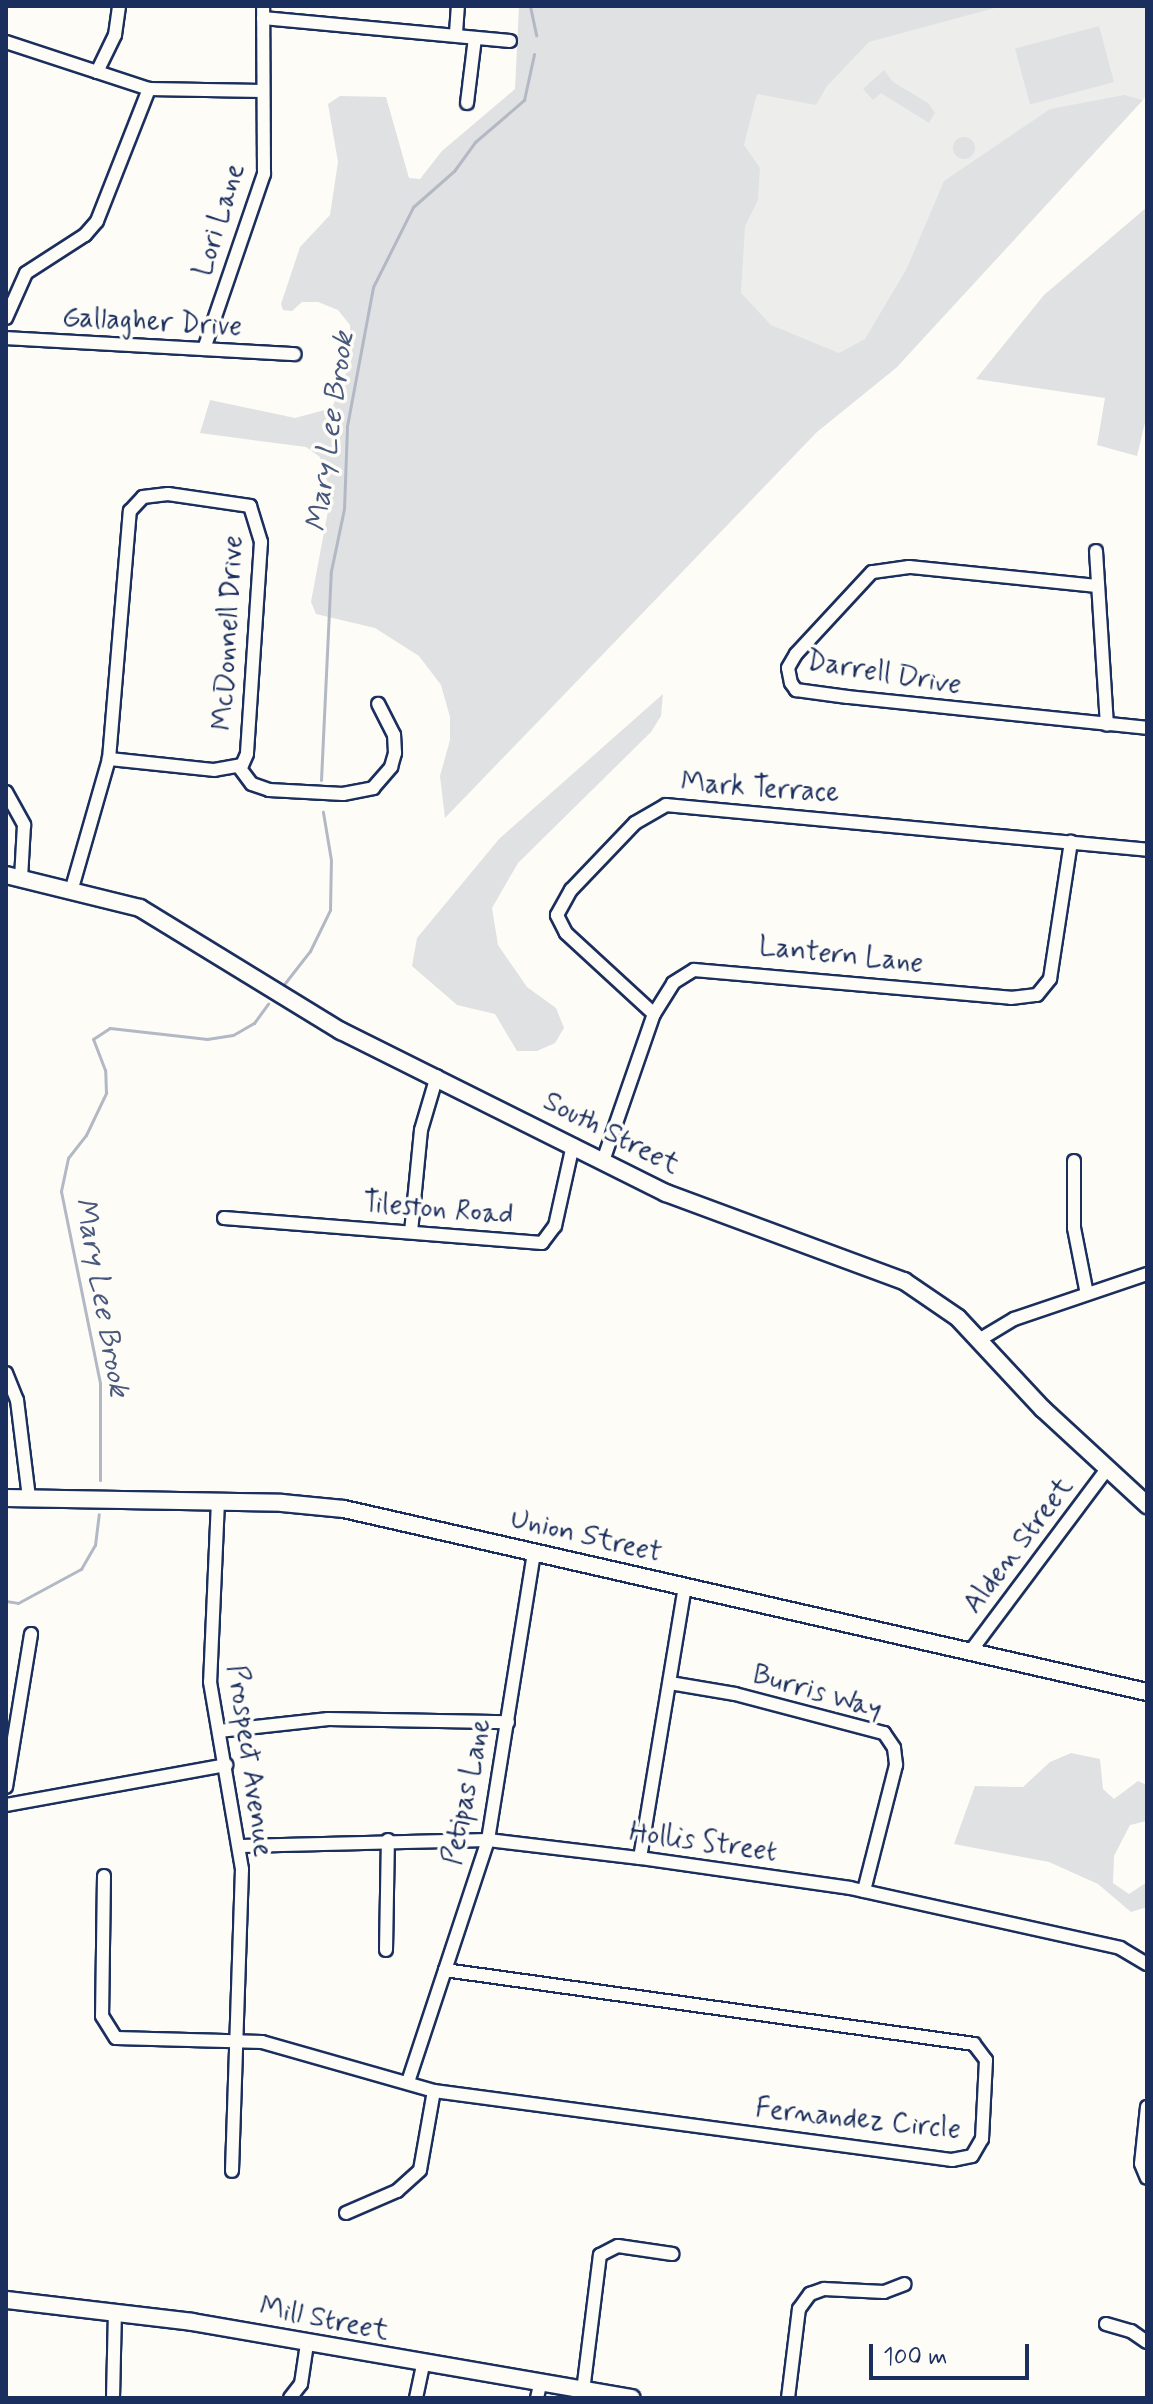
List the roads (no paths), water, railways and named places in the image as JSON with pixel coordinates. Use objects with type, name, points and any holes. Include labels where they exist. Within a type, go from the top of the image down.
[{"type":"main road","name":"South Street","points":[[14,876],[72,888],[140,908],[341,1031],[604,1158],[666,1193],[904,1281],[944,1307],[1147,1505]]},
{"type":"main road","name":"Union Street","points":[[6,1498],[327,1506],[1147,1692]]},
{"type":"main road","name":"Mill Street","points":[[6,2300],[115,2313],[307,2344],[423,2365],[539,2391],[583,2391],[631,2398]]},
{"type":"street","points":[[97,72],[115,35],[119,6]]},
{"type":"street","points":[[456,33],[458,6]]},
{"type":"street","points":[[263,12],[510,41]]},
{"type":"street","name":"Lori Lane","points":[[204,349],[264,174],[263,12]]},
{"type":"street","points":[[467,103],[475,38]]},
{"type":"street","points":[[6,42],[149,89],[262,91]]},
{"type":"street","points":[[6,318],[26,273],[39,261],[85,235],[97,221],[149,89]]},
{"type":"street","name":"Gallagher Drive","points":[[6,338],[295,354]]},
{"type":"street","name":"McDonnell Drive","points":[[72,888],[109,759],[128,517],[143,497],[168,494],[250,506],[257,518],[261,542],[247,754],[239,767],[214,770],[109,759]]},
{"type":"street","points":[[1096,551],[1107,725]]},
{"type":"street","name":"Darrell Drive","points":[[1097,586],[909,567],[878,570],[850,593],[788,668],[796,690],[1147,728]]},
{"type":"street","points":[[239,767],[252,784],[269,790],[343,794],[373,788],[395,753],[394,735],[378,704]]},
{"type":"street","points":[[6,792],[24,825],[14,876]]},
{"type":"street","name":"Mark Terrace","points":[[654,1014],[566,933],[557,915],[571,890],[652,810],[692,804],[1147,850]]},
{"type":"street","name":"Lantern Lane","points":[[604,1158],[654,1014],[677,979],[705,967],[1011,998],[1037,995],[1050,979],[1071,842]]},
{"type":"street","points":[[411,1232],[421,1130],[437,1076]]},
{"type":"street","name":"Tileston Road","points":[[224,1218],[547,1241],[573,1145]]},
{"type":"street","points":[[1074,1161],[1074,1228],[1087,1294]]},
{"type":"street","points":[[979,1340],[1006,1323],[1147,1274]]},
{"type":"street","points":[[6,1373],[17,1400],[29,1498]]},
{"type":"street","name":"Alden Street","points":[[970,1652],[1107,1469]]},
{"type":"street","name":"Prospect Avenue","points":[[218,1501],[209,1661],[241,1846],[232,2171]]},
{"type":"street","name":"Petipas Lane","points":[[408,2082],[488,1840],[534,1552]]},
{"type":"street","points":[[640,1858],[685,1587]]},
{"type":"street","points":[[6,1787],[31,1634]]},
{"type":"street","name":"Burris Way","points":[[670,1683],[735,1694],[884,1733],[894,1748],[896,1765],[864,1891]]},
{"type":"street","points":[[219,1731],[328,1719],[508,1722]]},
{"type":"street","points":[[6,1805],[226,1765]]},
{"type":"street","points":[[386,1950],[388,1840]]},
{"type":"street","name":"Hollis Street","points":[[241,1846],[388,1840],[488,1840],[640,1858],[864,1891],[1120,1948],[1147,1964]]},
{"type":"street","name":"Fernandez Circle","points":[[104,1876],[102,2016],[108,2032],[130,2039],[238,2040],[434,2091],[952,2160],[972,2156],[982,2139],[986,2060],[974,2044],[445,1970]]},
{"type":"street","points":[[346,2213],[397,2191],[420,2170],[434,2091]]},
{"type":"street","points":[[1147,2107],[1141,2168],[1147,2178]]},
{"type":"street","points":[[583,2391],[600,2255],[618,2246],[672,2254]]},
{"type":"street","points":[[788,2398],[798,2315],[806,2297],[819,2289],[878,2292],[905,2284]]},
{"type":"street","points":[[113,2398],[115,2313]]},
{"type":"street","points":[[1106,2324],[1147,2342]]},
{"type":"street","points":[[290,2398],[301,2384],[307,2344]]},
{"type":"street","points":[[416,2398],[423,2365]]},
{"type":"waterway","name":"Mary Lee Brook","points":[[530,6],[536,35]]},
{"type":"waterway","name":"Mary Lee Brook","points":[[321,780],[331,571],[344,509],[347,426],[373,287],[413,207],[454,171],[475,142],[524,100],[534,54]]},
{"type":"waterway","name":"Mary Lee Brook","points":[[285,983],[310,951],[330,910],[331,860],[323,812]]},
{"type":"waterway","name":"Mary Lee Brook","points":[[100,1480],[100,1383],[61,1191],[68,1158],[86,1135],[106,1093],[105,1070],[93,1039],[110,1028],[207,1039],[233,1035],[254,1023],[268,1004]]},
{"type":"waterway","name":"Mary Lee Brook","points":[[6,1601],[18,1603],[81,1569],[95,1545],[99,1514]]}]
